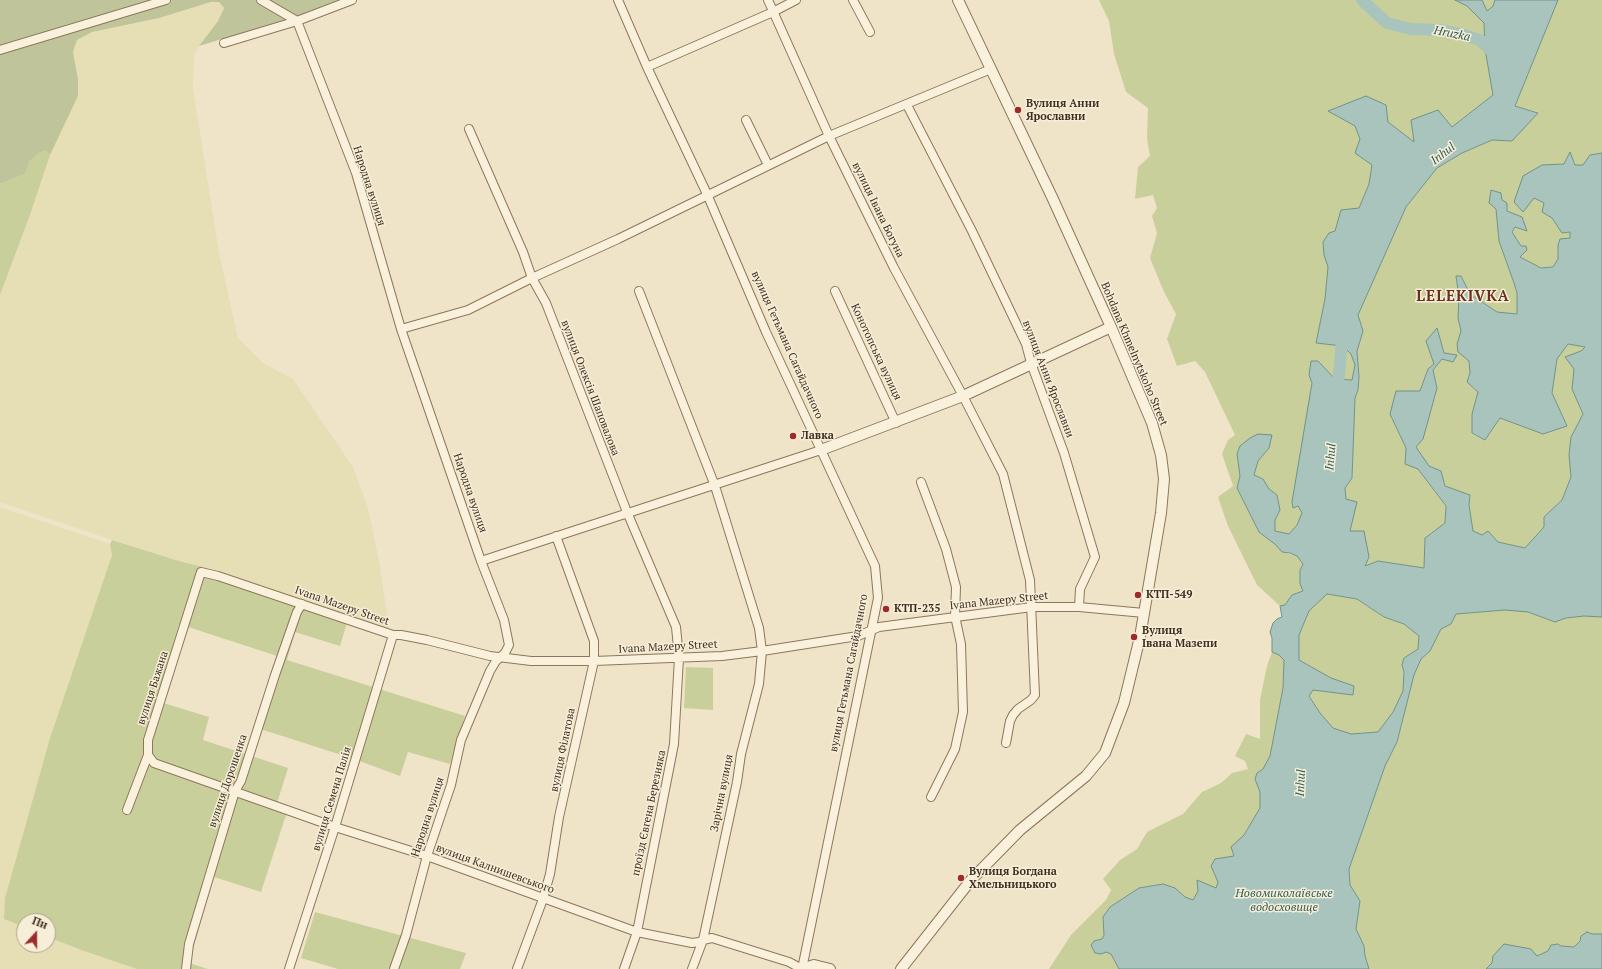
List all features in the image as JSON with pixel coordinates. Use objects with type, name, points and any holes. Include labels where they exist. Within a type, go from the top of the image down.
[{"type":"street","points":[[0,50],[166,0]]},
{"type":"street","points":[[261,0],[297,21]]},
{"type":"street","points":[[224,43],[297,21],[352,0]]},
{"type":"street","name":"вулиця Гетьмана Сагайдачного","points":[[618,0],[647,67],[707,194],[766,332],[875,566],[878,598],[870,631],[802,969]]},
{"type":"street","name":"вулиця Івана Богуна","points":[[768,0],[829,136],[894,268],[964,396],[1003,474],[1030,580],[1035,695],[1012,715],[1006,743]]},
{"type":"street","points":[[647,67],[773,12],[796,0]]},
{"type":"street","points":[[853,0],[870,32]]},
{"type":"street","name":"Bohdana Khmelnytskoho Street","points":[[901,969],[971,880],[1020,830],[1086,776],[1105,753],[1124,703],[1140,637],[1161,513],[1164,479],[1161,455],[1152,423],[1052,197],[958,0]]},
{"type":"street","name":"Народна вулиця","points":[[297,21],[356,173],[401,329],[481,560],[504,620],[509,645],[505,653],[499,658],[490,671],[461,740],[451,785],[427,856],[406,935],[394,969]]},
{"type":"street","points":[[401,329],[468,310],[829,136],[991,69]]},
{"type":"street","name":"вулиця Анни Ярославни","points":[[907,104],[972,231],[1026,344],[1031,363],[1064,453],[1095,557],[1080,589],[1078,606]]},
{"type":"street","points":[[746,120],[768,165]]},
{"type":"street","name":"вулиця Олексія Шаповалова","points":[[469,129],[523,252],[532,278],[546,303],[627,512],[676,627],[679,658]]},
{"type":"street","points":[[639,291],[715,486],[759,628],[762,651]]},
{"type":"street","name":"Конотопська вулиця","points":[[835,291],[896,422]]},
{"type":"street","points":[[481,560],[627,512],[715,486],[821,450],[964,396],[1031,363],[1110,327]]},
{"type":"street","points":[[921,482],[934,514],[956,587],[956,616],[961,644],[963,712],[955,748],[931,797]]},
{"type":"street","name":"вулиця Філатова","points":[[517,969],[543,899],[550,874],[559,817],[594,661],[594,641],[556,536]]},
{"type":"street","name":"Ivana Mazepy Street","points":[[201,572],[393,635],[427,640],[499,658],[531,661],[594,661],[679,658],[762,651],[858,636],[880,627],[1032,607],[1078,606],[1144,613]]},
{"type":"street","name":"вулиця Бажана","points":[[128,810],[148,755],[148,740],[201,572]]},
{"type":"street","name":"вулиця Дорошенка","points":[[186,969],[189,944],[235,791],[241,780],[297,612],[302,604]]},
{"type":"street","name":"вулиця Семена Палія","points":[[289,969],[335,827],[393,635]]},
{"type":"street","name":"Зарічна вулиця","points":[[692,969],[703,940],[737,782],[741,754],[759,684],[762,651]]},
{"type":"street","name":"проїзд Євгена Березняка","points":[[624,969],[637,932],[674,744],[679,658]]},
{"type":"street","name":"вулиця Калнишевського","points":[[148,755],[154,763],[335,827],[427,856],[637,932],[692,943],[712,938],[789,962],[802,969]]},
{"type":"street","points":[[802,969],[814,966],[830,969]]},
{"type":"shaded area","points":[[219,1],[224,7],[218,21],[194,55],[193,88],[219,253],[238,338],[263,363],[293,379],[353,467],[368,508],[379,561],[389,628],[297,600],[203,567],[112,540],[0,502],[0,295],[30,215],[50,155],[78,96],[78,79],[73,52],[77,40],[92,32],[159,18]]},
{"type":"shaded area","points":[[0,507],[110,544],[112,555],[50,738],[5,898],[4,919],[16,924],[16,953],[56,953],[56,940],[137,969],[0,969]]},
{"type":"green space","points":[[0,0],[339,0],[300,15],[199,46],[218,21],[224,8],[219,2],[211,2],[159,18],[92,32],[77,40],[73,52],[78,79],[78,96],[50,155],[46,151],[39,153],[30,161],[25,174],[0,184]]},
{"type":"green space","points":[[1099,0],[1455,0],[1467,6],[1484,23],[1485,49],[1493,95],[1452,127],[1411,120],[1415,143],[1388,122],[1329,111],[1355,126],[1372,165],[1369,184],[1359,208],[1335,231],[1324,255],[1328,267],[1325,299],[1316,343],[1343,346],[1351,354],[1355,365],[1352,380],[1335,379],[1318,361],[1309,375],[1312,383],[1298,506],[1303,513],[1297,525],[1289,534],[1275,531],[1275,520],[1280,510],[1277,495],[1269,489],[1263,479],[1254,475],[1258,461],[1269,448],[1237,454],[1240,476],[1237,488],[1259,532],[1276,545],[1282,552],[1297,556],[1303,564],[1300,570],[1300,584],[1303,591],[1292,595],[1285,605],[1280,606],[1257,585],[1228,526],[1218,497],[1233,486],[1222,454],[1228,440],[1235,435],[1205,372],[1195,361],[1177,366],[1167,339],[1176,314],[1164,292],[1150,258],[1157,233],[1152,216],[1157,208],[1153,195],[1135,199],[1138,167],[1150,156],[1147,139],[1148,108],[1126,92],[1114,54],[1109,21]]},
{"type":"green space","points":[[1482,0],[1495,1],[1493,6],[1487,11]]},
{"type":"green space","points":[[1558,0],[1602,0],[1602,153],[1590,155],[1583,165],[1575,165],[1570,152],[1564,164],[1542,165],[1534,198],[1544,203],[1542,212],[1552,218],[1562,233],[1570,232],[1570,238],[1558,245],[1558,259],[1553,267],[1541,268],[1520,257],[1521,246],[1512,232],[1515,227],[1526,231],[1507,211],[1507,203],[1496,209],[1499,241],[1517,293],[1517,314],[1497,312],[1470,294],[1461,276],[1456,276],[1459,297],[1458,318],[1461,331],[1457,344],[1469,361],[1470,373],[1467,382],[1479,392],[1472,414],[1472,434],[1485,440],[1500,418],[1543,434],[1567,426],[1552,393],[1557,359],[1568,344],[1585,347],[1581,351],[1574,369],[1572,389],[1583,414],[1571,437],[1569,455],[1571,477],[1562,500],[1544,517],[1544,527],[1525,548],[1498,542],[1488,531],[1482,535],[1472,531],[1469,505],[1470,495],[1445,486],[1441,471],[1429,466],[1416,447],[1437,388],[1433,370],[1442,359],[1456,355],[1444,353],[1437,329],[1434,364],[1428,369],[1420,391],[1390,414],[1406,448],[1405,464],[1418,469],[1446,507],[1445,523],[1425,538],[1424,568],[1379,561],[1365,566],[1350,531],[1345,488],[1352,478],[1355,398],[1358,390],[1359,377],[1357,351],[1363,331],[1357,315],[1406,207],[1437,168],[1462,153],[1492,140],[1512,141],[1538,112],[1515,106]]},
{"type":"green space","points":[[46,151],[50,155],[30,215],[0,295],[0,184],[25,174],[30,161],[39,153]]},
{"type":"green space","points":[[112,540],[203,567],[349,616],[340,646],[295,632],[287,660],[465,716],[450,764],[408,752],[400,776],[354,759],[254,727],[277,656],[179,624],[157,701],[209,717],[203,740],[288,768],[275,810],[286,815],[261,892],[214,877],[189,963],[208,969],[137,969],[84,951],[56,940],[56,913],[16,913],[16,924],[4,919],[5,898],[50,738],[112,555],[110,544]]},
{"type":"green space","points":[[1327,594],[1357,599],[1383,617],[1404,624],[1419,636],[1418,649],[1404,658],[1403,691],[1393,712],[1378,732],[1351,734],[1333,728],[1320,713],[1309,695],[1313,689],[1353,695],[1354,686],[1331,678],[1299,660],[1299,635],[1309,611]]},
{"type":"green space","points":[[1505,610],[1528,612],[1555,622],[1566,618],[1584,616],[1602,617],[1602,934],[1591,934],[1587,932],[1574,947],[1561,946],[1558,944],[1551,945],[1548,951],[1537,956],[1492,963],[1486,969],[1369,969],[1364,946],[1356,929],[1360,901],[1350,885],[1349,869],[1385,766],[1397,742],[1414,675],[1421,659],[1430,651],[1441,629],[1451,624],[1456,614]]},
{"type":"green space","points":[[1272,652],[1279,655],[1284,660],[1283,688],[1270,756],[1263,769],[1257,773],[1255,779],[1260,792],[1260,808],[1244,835],[1232,847],[1234,856],[1215,859],[1218,882],[1216,888],[1198,891],[1194,900],[1185,897],[1175,888],[1163,884],[1139,888],[1110,907],[1103,917],[1104,935],[1102,939],[1106,952],[1111,954],[1119,969],[1049,969],[1071,935],[1106,900],[1111,890],[1103,879],[1120,860],[1137,849],[1147,832],[1183,814],[1202,792],[1221,783],[1232,773],[1248,769],[1245,761],[1235,756],[1246,734],[1260,739],[1260,700],[1267,666]]},
{"type":"green space","points":[[686,667],[713,668],[713,710],[684,708]]},
{"type":"green space","points":[[315,912],[466,953],[460,969],[338,969],[301,958]]},
{"type":"water","name":"Новомиколаївське водосховище","points":[[1455,0],[1482,0],[1487,11],[1493,6],[1495,0],[1558,0],[1515,106],[1538,113],[1512,141],[1492,140],[1462,153],[1437,168],[1406,207],[1358,315],[1363,331],[1357,351],[1359,377],[1358,390],[1355,398],[1352,478],[1345,488],[1346,499],[1357,502],[1350,531],[1364,531],[1369,557],[1365,566],[1378,561],[1424,568],[1425,538],[1445,523],[1446,506],[1418,469],[1405,464],[1406,448],[1390,414],[1396,391],[1420,391],[1428,369],[1434,364],[1426,341],[1437,328],[1444,353],[1457,355],[1453,362],[1442,359],[1433,370],[1437,388],[1423,439],[1416,447],[1429,466],[1441,471],[1445,486],[1470,495],[1469,505],[1473,531],[1482,535],[1488,531],[1498,542],[1525,548],[1544,527],[1544,517],[1562,500],[1571,477],[1569,455],[1571,437],[1583,414],[1572,389],[1574,369],[1565,357],[1581,351],[1585,347],[1568,344],[1557,359],[1552,393],[1567,426],[1543,434],[1500,418],[1485,440],[1472,433],[1472,414],[1478,392],[1467,382],[1470,373],[1469,361],[1458,352],[1457,344],[1461,331],[1458,318],[1459,297],[1456,276],[1461,276],[1470,294],[1497,312],[1517,314],[1517,293],[1499,241],[1496,209],[1489,203],[1491,190],[1501,193],[1502,200],[1507,203],[1507,211],[1522,217],[1527,231],[1515,227],[1512,232],[1521,246],[1526,246],[1527,250],[1520,257],[1541,268],[1553,267],[1558,259],[1558,245],[1560,239],[1570,238],[1570,232],[1562,233],[1552,218],[1542,212],[1544,203],[1534,198],[1523,212],[1514,202],[1523,176],[1542,165],[1564,164],[1570,152],[1575,165],[1583,165],[1590,155],[1602,153],[1602,617],[1584,616],[1566,618],[1555,622],[1528,612],[1505,610],[1456,614],[1451,624],[1441,629],[1430,651],[1421,659],[1414,675],[1397,742],[1385,766],[1349,869],[1350,885],[1360,901],[1356,929],[1364,946],[1369,969],[1119,969],[1111,954],[1106,952],[1101,954],[1095,953],[1091,945],[1094,941],[1102,939],[1104,935],[1103,917],[1110,907],[1139,888],[1163,884],[1175,888],[1185,897],[1193,900],[1198,891],[1197,880],[1216,888],[1218,882],[1211,866],[1215,859],[1234,856],[1231,847],[1244,835],[1260,808],[1260,792],[1255,779],[1257,773],[1263,769],[1270,756],[1283,688],[1284,660],[1279,655],[1272,652],[1272,638],[1270,632],[1273,623],[1282,617],[1280,606],[1285,605],[1292,595],[1303,591],[1300,584],[1300,570],[1303,564],[1297,556],[1282,552],[1276,545],[1259,532],[1237,488],[1240,476],[1237,454],[1240,446],[1250,438],[1258,434],[1272,435],[1269,448],[1258,461],[1254,475],[1263,479],[1269,489],[1277,495],[1280,510],[1275,520],[1275,531],[1289,534],[1297,525],[1302,513],[1298,506],[1293,508],[1292,502],[1312,383],[1309,375],[1311,361],[1318,361],[1335,379],[1352,380],[1355,365],[1351,354],[1343,346],[1316,343],[1325,299],[1328,267],[1324,255],[1323,242],[1329,233],[1335,231],[1341,210],[1359,208],[1369,184],[1372,165],[1355,153],[1360,139],[1355,126],[1328,111],[1366,96],[1386,105],[1388,122],[1414,142],[1411,120],[1438,110],[1452,127],[1493,95],[1485,49],[1484,23],[1467,6]],"holes":[[[1327,594],[1357,599],[1384,617],[1404,624],[1419,636],[1418,649],[1404,658],[1402,665],[1404,672],[1403,691],[1393,712],[1378,732],[1351,734],[1333,728],[1320,713],[1309,696],[1313,690],[1353,695],[1354,686],[1331,678],[1299,660],[1299,635],[1309,611]]]},
{"type":"water","points":[[1587,932],[1592,934],[1602,934],[1602,969],[1486,969],[1492,963],[1493,956],[1504,944],[1531,949],[1537,956],[1548,951],[1551,945],[1558,944],[1561,946],[1574,947],[1580,941],[1581,936]]},
{"type":"waterway","name":"Hruzka","points":[[1362,0],[1387,23],[1411,29],[1439,30],[1460,34],[1480,40],[1496,55]]},
{"type":"waterway","name":"Inhul","points":[[1337,394],[1343,331]]},
{"type":"place","name":"Вулиця Анни Ярославни","points":[[1018,110]]},
{"type":"place","name":"Лавка","points":[[793,436]]},
{"type":"place","name":"КТП-549","points":[[1138,595]]},
{"type":"place","name":"КТП-235","points":[[886,609]]},
{"type":"place","name":"Вулиця Івана Мазепи","points":[[1134,637]]},
{"type":"place","name":"Вулиця Богдана Хмельницького","points":[[961,878]]},
{"type":"district","name":"LELEKІVKA","points":[[1463,297]]}]
